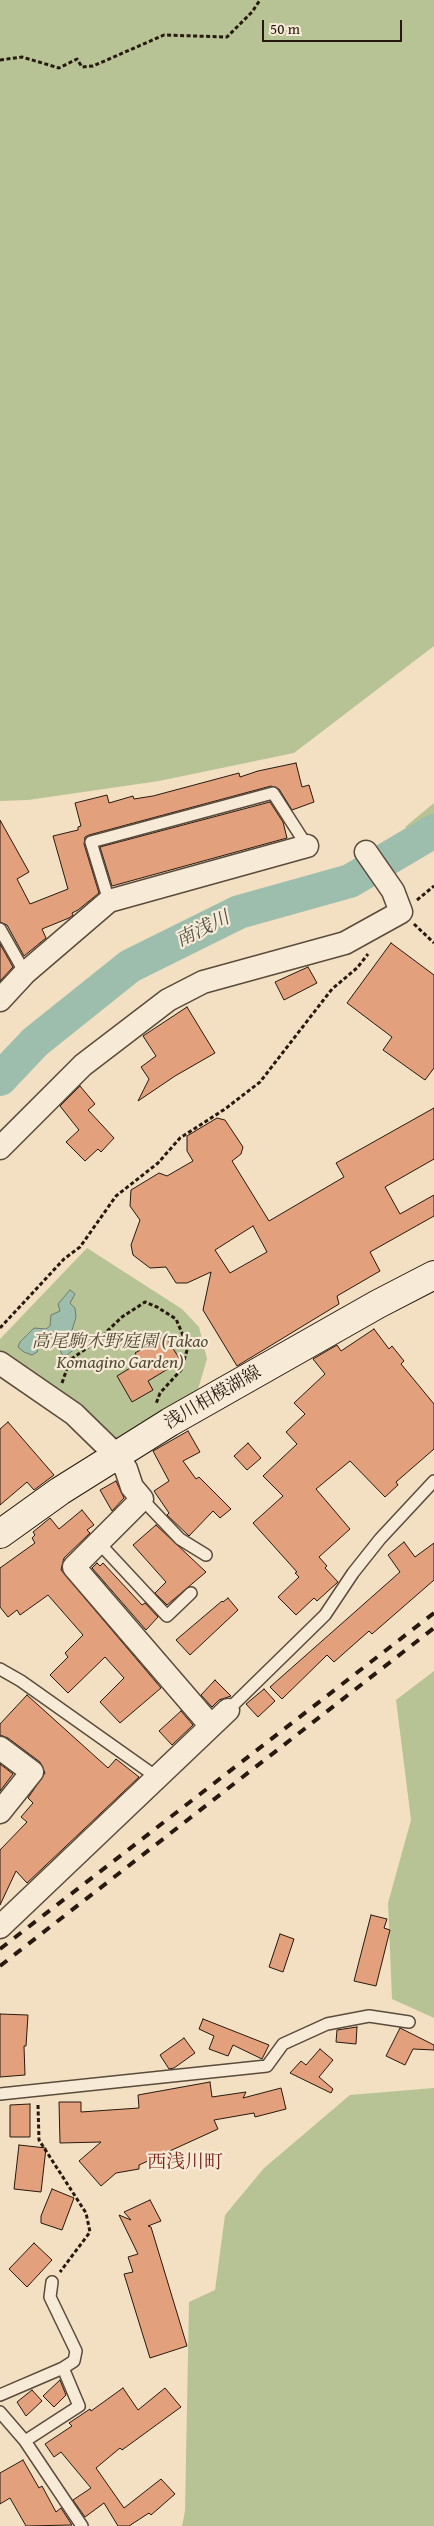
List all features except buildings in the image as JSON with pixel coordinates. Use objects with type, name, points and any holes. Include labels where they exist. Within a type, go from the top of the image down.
[{"type":"main road","name":"浅川相模湖線","points":[[0,1534],[116,1455],[170,1422],[378,1304],[434,1275]]},
{"type":"street","points":[[0,1000],[26,973],[109,901],[307,846]]},
{"type":"street","points":[[0,1148],[83,1065],[168,1000],[203,982],[346,943],[401,912],[393,891],[366,852]]},
{"type":"street","points":[[0,1363],[58,1402],[116,1455],[126,1469],[132,1487],[142,1499],[74,1567],[211,1726]]},
{"type":"street","points":[[0,1927],[228,1710]]},
{"type":"street","points":[[0,1748],[32,1772],[0,1812]]},
{"type":"lane","points":[[109,901],[91,842],[273,793],[307,846]]},
{"type":"lane","points":[[0,929],[26,973]]},
{"type":"lane","points":[[228,1710],[326,1615],[353,1573],[380,1539],[434,1481]]},
{"type":"lane","points":[[142,1499],[180,1540],[206,1556]]},
{"type":"lane","points":[[99,1543],[167,1616],[192,1593]]},
{"type":"lane","points":[[0,1669],[21,1681],[158,1778]]},
{"type":"lane","points":[[0,2094],[38,2088],[267,2066],[283,2044],[327,2024],[369,2016],[409,2022]]},
{"type":"lane","points":[[0,2395],[63,2368],[74,2361],[76,2351],[50,2297],[52,2282]]},
{"type":"lane","points":[[25,2441],[79,2406],[63,2368]]},
{"type":"lane","points":[[0,2412],[25,2441],[82,2526]]},
{"type":"path","points":[[0,60],[22,57],[58,68],[77,59],[82,66],[93,66],[164,35],[227,37],[252,12],[260,0]]},
{"type":"path","points":[[401,912],[434,942]]},
{"type":"path","points":[[0,1328],[64,1259],[80,1247],[116,1196],[158,1163],[180,1138],[225,1109],[260,1082],[332,989],[357,968],[374,947]]},
{"type":"path","points":[[58,1402],[70,1360],[98,1340],[122,1317],[145,1302],[176,1319],[188,1347],[181,1370],[154,1402],[170,1422]]},
{"type":"path","points":[[38,2088],[39,2140],[86,2213],[90,2232],[52,2282]]},
{"type":"green space","points":[[0,0],[434,0],[434,646],[294,753],[159,781],[28,800],[0,801]]},
{"type":"green space","points":[[434,803],[434,839],[405,827]]},
{"type":"green space","name":"高尾駒木野庭園 (Takao Komagino Garden)","points":[[87,1248],[182,1309],[199,1327],[207,1359],[196,1396],[114,1446],[0,1353],[0,1339]]},
{"type":"green space","points":[[434,1671],[434,2018],[392,1999],[388,1903],[411,1820],[396,1700]]},
{"type":"green space","points":[[434,2088],[434,2526],[182,2526],[185,2511],[189,2302],[215,2290],[225,2215],[264,2168],[350,2095]]},
{"type":"shaded area","points":[[70,1290],[75,1294],[70,1303],[75,1308],[76,1317],[72,1330],[78,1343],[76,1348],[67,1355],[62,1355],[59,1346],[62,1337],[52,1332],[41,1335],[36,1340],[39,1346],[37,1352],[32,1355],[24,1352],[18,1347],[20,1342],[34,1328],[46,1329],[50,1326],[51,1315],[60,1311],[58,1304]]},
{"type":"waterway","name":"南浅川","points":[[0,1079],[35,1042],[130,966],[239,912],[350,881],[434,831]]},
{"type":"railway","points":[[0,1949],[434,1613]]},
{"type":"railway","points":[[0,1966],[434,1628]]},
{"type":"district","name":"西浅川町","points":[[185,2163]]}]
